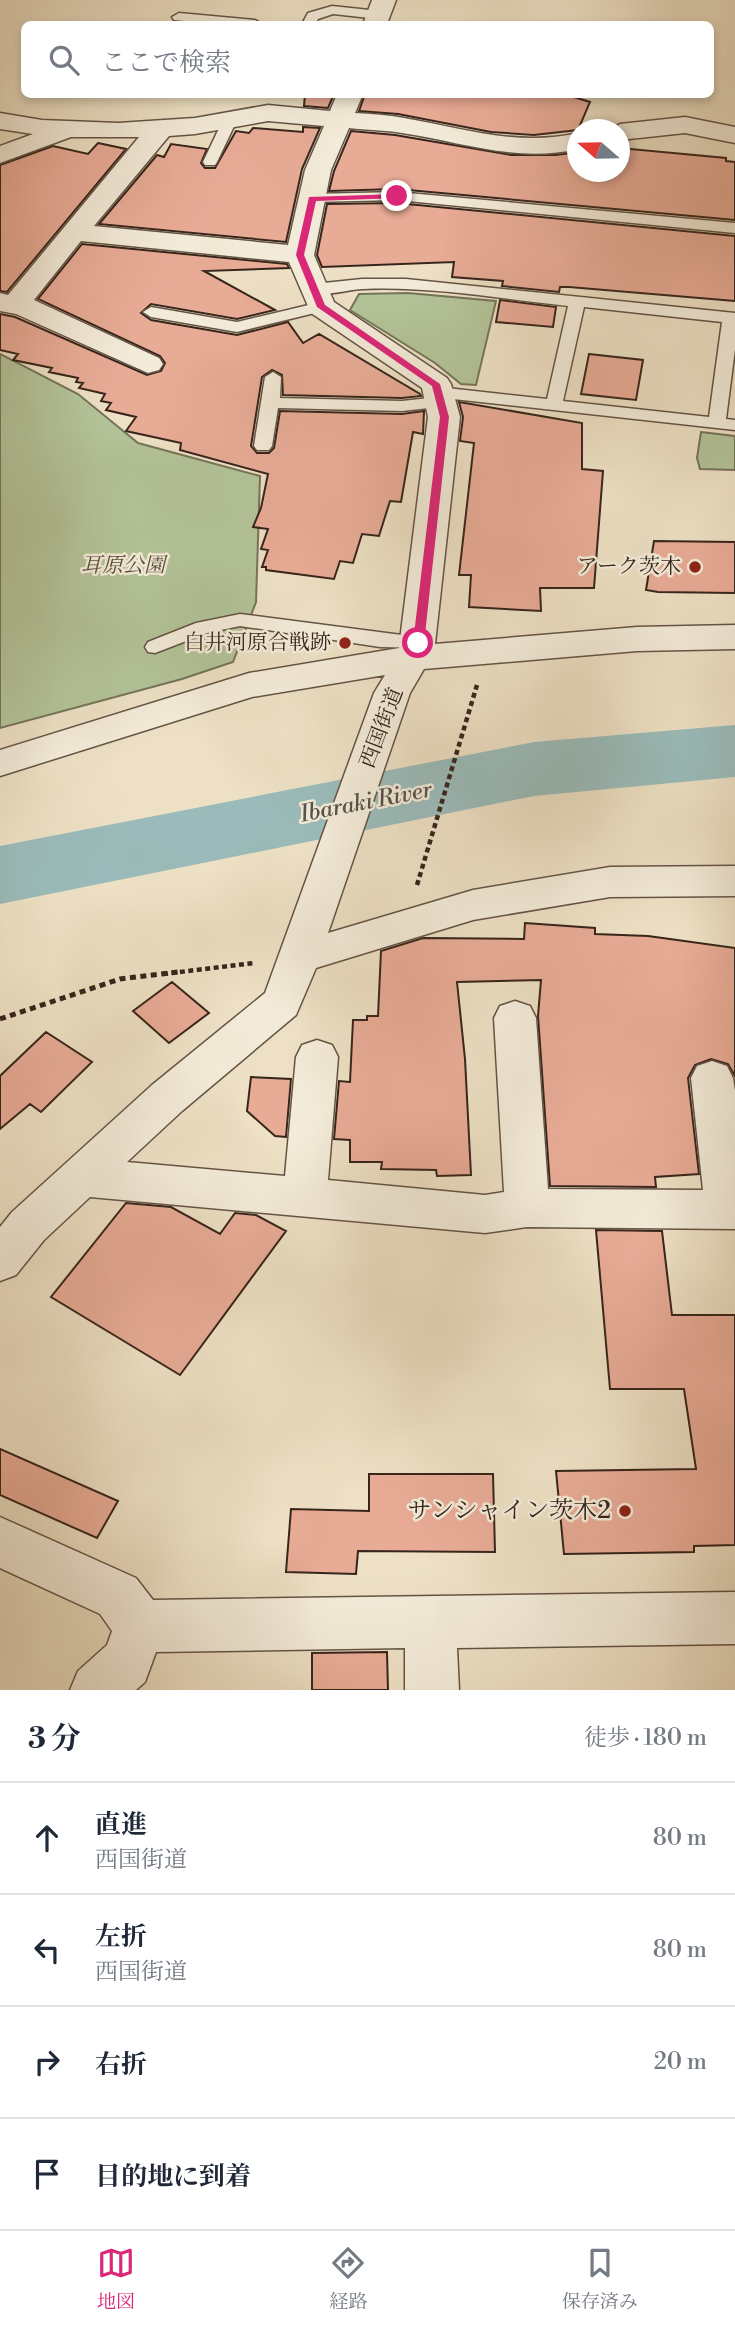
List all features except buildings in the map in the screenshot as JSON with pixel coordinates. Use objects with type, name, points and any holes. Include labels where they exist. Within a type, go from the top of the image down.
[{"type":"street","points":[[349,98],[318,170],[300,255],[317,298],[436,384],[439,397]]},
{"type":"street","points":[[0,121],[42,128],[118,131],[230,120],[268,113],[402,125],[504,146],[567,144]]},
{"type":"street","points":[[630,131],[685,125],[735,135]]},
{"type":"street","points":[[7,303],[74,232],[161,128]]},
{"type":"street","points":[[0,155],[70,130]]},
{"type":"street","points":[[74,232],[300,255]]},
{"type":"street","points":[[7,303],[24,306],[148,364]]},
{"type":"street","name":"西国街道","points":[[0,1261],[28,1226],[167,1098],[281,1003],[300,957],[393,693],[416,650],[444,417],[439,397]]},
{"type":"street","points":[[0,763],[249,685],[416,650],[735,637]]},
{"type":"street","points":[[300,957],[473,905],[610,882],[735,881]]},
{"type":"street","points":[[515,1018],[527,1208]]},
{"type":"street","points":[[305,1196],[317,1057]]},
{"type":"street","points":[[83,1177],[485,1214],[527,1208],[732,1210],[712,1077]]},
{"type":"street","points":[[0,1542],[118,1596],[140,1626]]},
{"type":"street","points":[[140,1626],[735,1618]]},
{"type":"street","points":[[430,1624],[432,1690]]},
{"type":"street","points":[[97,1690],[126,1663],[140,1626]]},
{"type":"lane","points":[[310,21],[313,16],[332,10],[379,13]]},
{"type":"lane","points":[[179,17],[222,21]]},
{"type":"lane","points":[[210,162],[230,120]]},
{"type":"lane","points":[[312,198],[397,196],[735,228]]},
{"type":"lane","points":[[151,312],[237,327],[362,284],[406,284],[733,318],[726,424],[554,405],[439,397],[401,407],[271,403]]},
{"type":"lane","points":[[554,405],[577,302]]},
{"type":"lane","points":[[262,446],[271,403],[273,377]]},
{"type":"lane","points":[[155,648],[203,628],[240,620],[380,641],[416,650]]},
{"type":"path","points":[[415,890],[478,681]]},
{"type":"path","points":[[0,1019],[120,979],[300,957]]},
{"type":"green space","points":[[408,293],[496,301],[476,385],[461,384],[435,363],[350,310],[359,294]]},
{"type":"green space","name":"耳原公園","points":[[0,354],[78,394],[138,443],[260,476],[256,602],[233,662],[182,679],[0,728]]},
{"type":"green space","points":[[701,432],[735,436],[735,470],[700,469],[697,458]]},
{"type":"waterway","name":"Ibaraki River","points":[[0,875],[534,769],[735,751]]},
{"type":"place","name":"アーク茨木","points":[[695,567]]},
{"type":"place","name":"白井河原合戦跡","points":[[345,643]]},
{"type":"place","name":"サンシャイン茨木2","points":[[625,1511]]},
{"type":"route","points":[[397,196],[312,198],[300,255],[321,307],[436,384],[444,417],[418,643]]}]
